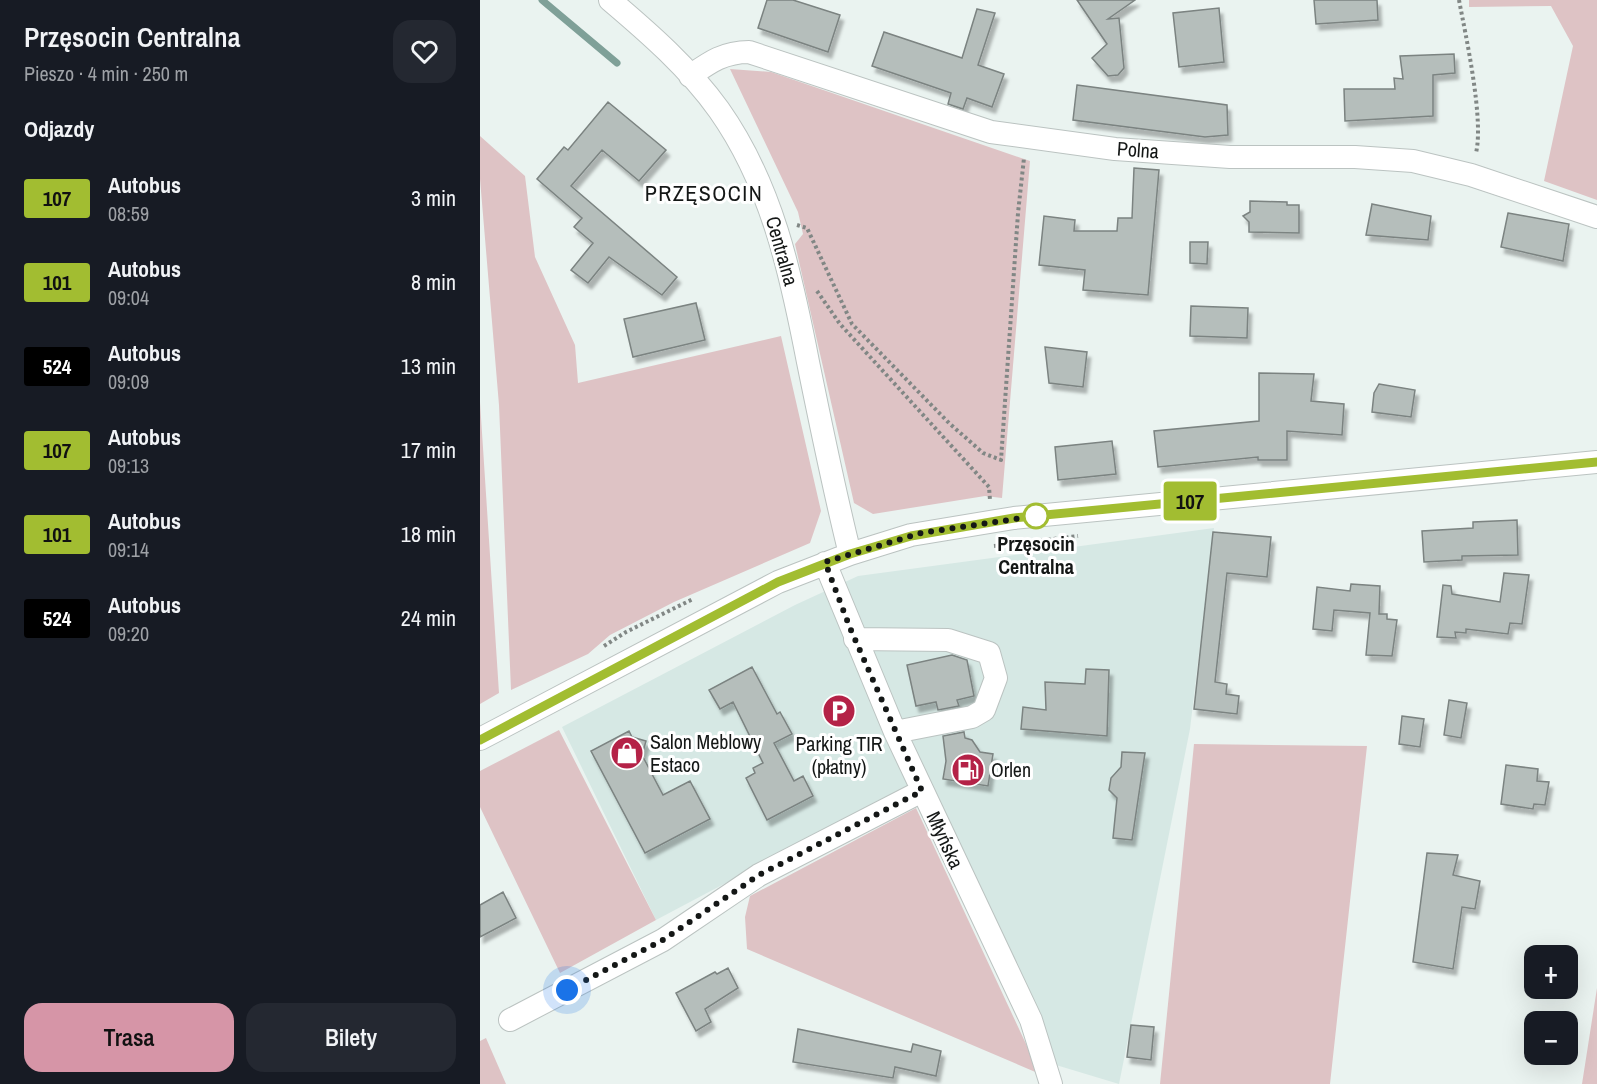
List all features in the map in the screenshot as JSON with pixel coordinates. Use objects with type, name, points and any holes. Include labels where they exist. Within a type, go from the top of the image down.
[{"type":"street","name":"Centralna","points":[[610,0],[653,37],[718,109],[734,133],[773,218],[790,271],[850,554]]},
{"type":"street","name":"Polna","points":[[690,76],[712,60],[732,52],[749,52],[991,132],[1114,149],[1230,157],[1354,157],[1413,161],[1471,175],[1597,216]]},
{"type":"street","points":[[480,740],[766,589],[825,562],[921,533],[1014,518],[1597,462]]},
{"type":"street","name":"Młyńska","points":[[825,562],[895,732],[1030,1020],[1051,1084]]},
{"type":"street","points":[[855,639],[948,640],[989,653],[996,678],[984,710],[972,717],[895,732]]},
{"type":"street","points":[[510,1020],[663,940],[759,875],[922,791]]},
{"type":"path","points":[[1459,0],[1478,144],[1471,175]]},
{"type":"path","points":[[773,218],[807,228],[852,324],[949,423],[983,453],[1001,460],[1018,213],[1027,137]]},
{"type":"path","points":[[790,271],[801,268],[840,324],[989,487],[990,497]]},
{"type":"shaded area","points":[[1469,0],[1597,0],[1597,200],[1544,181],[1573,46],[1551,6],[1469,7]]},
{"type":"shaded area","points":[[730,69],[771,72],[1030,161],[1002,498],[985,496],[873,514],[854,503],[795,244],[803,234],[798,212]]},
{"type":"shaded area","points":[[480,136],[525,176],[535,257],[575,345],[578,383],[781,336],[821,511],[810,543],[674,602],[610,635],[588,654],[511,690],[499,405],[480,179]]},
{"type":"shaded area","points":[[480,402],[499,693],[480,704]]},
{"type":"shaded area","points":[[1214,528],[1190,729],[1119,1084],[1056,1065],[928,776],[656,920],[562,727],[795,605],[858,576]]},
{"type":"shaded area","points":[[559,730],[656,920],[560,973],[480,807],[480,771]]},
{"type":"shaded area","points":[[1194,744],[1367,746],[1330,1084],[1160,1084]]},
{"type":"shaded area","points":[[916,808],[1040,1074],[747,949],[745,917],[750,896]]},
{"type":"shaded area","points":[[1597,988],[1597,1084],[1582,1084]]},
{"type":"shaded area","points":[[486,1038],[506,1084],[480,1084],[480,1041]]},
{"type":"building","points":[[767,0],[793,0],[840,15],[828,52],[758,28]]},
{"type":"building","points":[[1077,0],[1135,0],[1108,19],[1119,18],[1124,68],[1118,75],[1108,76],[1092,58],[1107,44]]},
{"type":"building","points":[[1314,0],[1377,0],[1378,20],[1316,24]]},
{"type":"building","points":[[1219,8],[1224,62],[1179,67],[1173,13]]},
{"type":"building","points":[[977,9],[995,13],[978,65],[1004,74],[992,107],[967,98],[963,109],[948,104],[951,93],[872,66],[884,32],[962,58]]},
{"type":"building","points":[[1454,54],[1455,73],[1433,75],[1433,116],[1345,121],[1344,89],[1395,89],[1394,78],[1403,79],[1400,56]]},
{"type":"building","points":[[1077,85],[1227,105],[1228,135],[1205,137],[1073,120]]},
{"type":"building","points":[[608,102],[666,150],[639,181],[602,150],[571,186],[677,277],[662,295],[609,257],[588,283],[571,270],[593,243],[574,227],[582,218],[537,179],[564,147],[568,150]]},
{"type":"building","points":[[1134,168],[1159,170],[1148,295],[1083,290],[1085,270],[1039,265],[1044,216],[1075,220],[1074,231],[1117,231],[1118,218],[1132,218]]},
{"type":"building","points":[[1250,201],[1287,202],[1287,205],[1299,205],[1299,233],[1249,232],[1249,222],[1243,216],[1250,212]]},
{"type":"building","points":[[1372,204],[1431,216],[1428,240],[1366,235]]},
{"type":"building","points":[[1508,213],[1569,224],[1563,261],[1501,247]]},
{"type":"building","points":[[1190,242],[1208,242],[1207,264],[1190,263]]},
{"type":"building","points":[[696,303],[705,340],[633,357],[624,319]]},
{"type":"building","points":[[1191,306],[1248,308],[1247,338],[1190,336]]},
{"type":"building","points":[[1045,347],[1087,352],[1083,387],[1049,383]]},
{"type":"building","points":[[1259,373],[1314,374],[1311,401],[1344,404],[1342,435],[1287,431],[1287,460],[1258,460],[1258,457],[1158,467],[1154,431],[1259,421]]},
{"type":"building","points":[[1379,384],[1415,390],[1411,417],[1372,412],[1374,393]]},
{"type":"building","points":[[1112,441],[1116,474],[1058,480],[1055,447]]},
{"type":"building","points":[[1517,520],[1518,555],[1462,556],[1462,560],[1424,562],[1422,531],[1473,528],[1473,522]]},
{"type":"building","points":[[1213,532],[1271,537],[1267,577],[1227,573],[1215,682],[1227,684],[1226,694],[1239,696],[1237,714],[1194,709]]},
{"type":"building","points":[[1504,573],[1529,575],[1522,624],[1510,623],[1508,634],[1466,629],[1466,633],[1455,632],[1456,638],[1437,637],[1443,585],[1451,586],[1452,594],[1500,602]]},
{"type":"building","points":[[1351,584],[1380,586],[1379,614],[1387,614],[1387,619],[1397,620],[1392,656],[1366,655],[1370,613],[1334,610],[1332,631],[1313,629],[1317,587],[1350,591]]},
{"type":"building","points":[[952,655],[967,660],[974,696],[957,700],[959,706],[938,710],[936,702],[916,706],[907,665]]},
{"type":"building","points":[[752,667],[777,714],[780,712],[792,734],[774,743],[794,781],[803,776],[813,796],[767,820],[746,778],[755,773],[753,768],[763,763],[733,702],[720,709],[709,690]]},
{"type":"building","points":[[1086,669],[1109,670],[1107,736],[1021,729],[1023,707],[1046,710],[1045,682],[1085,684]]},
{"type":"building","points":[[1449,700],[1467,703],[1461,738],[1444,735]]},
{"type":"building","points":[[1402,716],[1424,719],[1420,747],[1399,744]]},
{"type":"building","points":[[629,731],[632,737],[646,741],[642,755],[663,795],[690,781],[710,819],[645,853],[591,751]]},
{"type":"building","name":"Orlen","points":[[964,732],[965,738],[972,740],[980,752],[993,754],[988,786],[943,779],[946,761],[943,736]]},
{"type":"building","points":[[1122,752],[1145,753],[1132,840],[1113,838],[1117,798],[1109,790],[1111,778],[1121,767]]},
{"type":"building","points":[[1506,765],[1538,769],[1537,781],[1549,782],[1545,805],[1534,804],[1533,809],[1501,804]]},
{"type":"building","points":[[1427,853],[1458,855],[1453,875],[1480,881],[1475,909],[1462,907],[1453,969],[1413,962]]},
{"type":"building","points":[[503,892],[516,918],[480,937],[480,905]]},
{"type":"building","points":[[728,968],[738,988],[705,1009],[711,1022],[696,1031],[676,993],[715,972],[717,974]]},
{"type":"building","points":[[1131,1025],[1154,1027],[1151,1060],[1127,1057]]},
{"type":"building","points":[[798,1029],[911,1052],[913,1044],[941,1051],[936,1076],[895,1067],[893,1078],[793,1062]]},
{"type":"waterway","points":[[542,0],[617,63]]},
{"type":"bus line","name":"107","points":[[480,740],[778,582],[850,554],[911,536],[1014,518],[1597,462]]},
{"type":"place","name":"Przęsocin Centralna","points":[[1036,516]]},
{"type":"place","name":"Parking TIR (płatny)","points":[[839,711]]},
{"type":"place","name":"Salon Meblowy Estaco","points":[[627,753]]},
{"type":"place","name":"Orlen","points":[[968,770]]},
{"type":"district","name":"PRZĘSOCIN","points":[[704,193]]},
{"type":"route","points":[[567,990],[663,940],[759,875],[922,791],[850,628],[825,562],[921,533],[982,522],[1036,516]]}]
